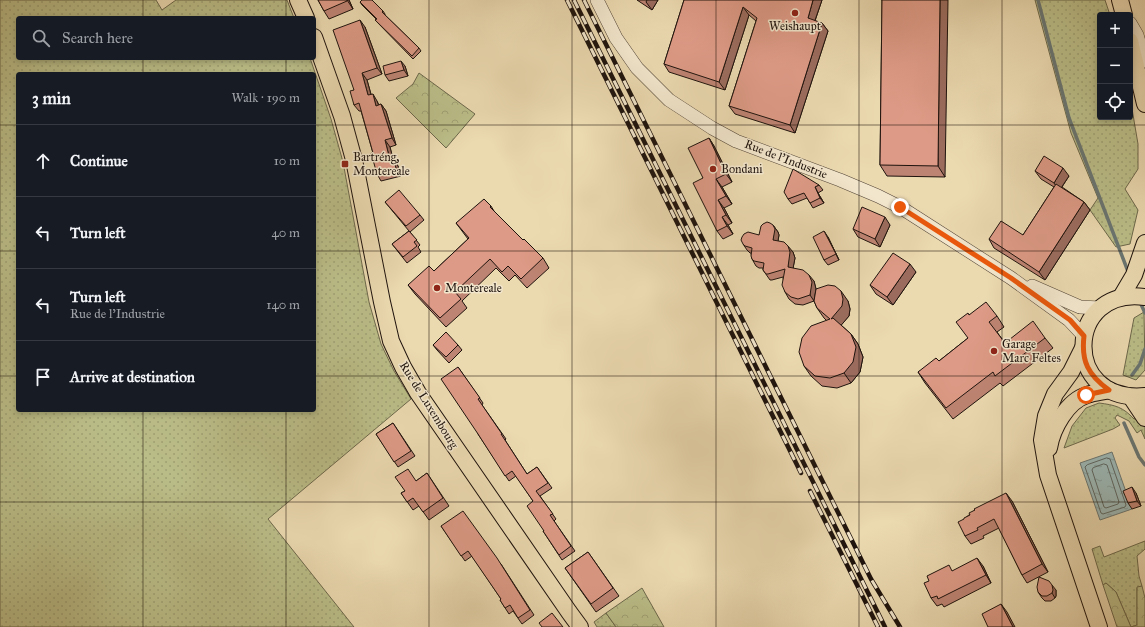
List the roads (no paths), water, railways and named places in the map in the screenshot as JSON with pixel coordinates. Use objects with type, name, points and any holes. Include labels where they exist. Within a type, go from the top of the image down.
[{"type":"main road","points":[[298,0],[305,16]]},
{"type":"main road","name":"Rue de Luxembourg","points":[[316,43],[342,116],[354,160],[391,341],[403,367],[418,392],[564,606],[580,627]]},
{"type":"main road","points":[[1132,48],[1145,104]]},
{"type":"main road","points":[[1121,297],[1134,275],[1145,243]]},
{"type":"main road","points":[[1099,627],[1048,475],[1042,440],[1046,416],[1055,394],[1070,372],[1090,321],[1100,308],[1110,301],[1121,297],[1134,295],[1145,296]]},
{"type":"main road","points":[[1083,342],[1085,362],[1098,383],[1120,395],[1138,397],[1145,418]]},
{"type":"main road","points":[[1046,464],[1050,440],[1058,421],[1071,404],[1086,395],[1109,390]]},
{"type":"street","name":"Rue de l'Industrie","points":[[597,0],[616,38],[637,68],[669,100],[712,128],[736,141],[840,180],[894,204],[1011,278],[1070,320],[1083,342]]},
{"type":"street","points":[[1133,28],[1137,35],[1145,61]]},
{"type":"street","name":"Rue de l'Industrie","points":[[1011,278],[1080,307],[1100,308]]},
{"type":"water","points":[[1112,452],[1132,509],[1100,520],[1080,463]]},
{"type":"waterway","points":[[1038,0],[1069,118],[1129,274]]},
{"type":"waterway","points":[[1140,302],[1145,313]]},
{"type":"waterway","points":[[1132,375],[1140,364],[1145,349]]},
{"type":"waterway","points":[[1124,423],[1139,457],[1145,465]]},
{"type":"railway","points":[[567,0],[801,473]]},
{"type":"railway","points":[[574,0],[885,627]]},
{"type":"railway","points":[[584,0],[871,579],[900,627]]},
{"type":"railway","points":[[810,491],[878,627]]},
{"type":"place","name":"Weishaupt","points":[[795,13]]},
{"type":"place","name":"Bartréng, Montereale","points":[[345,164]]},
{"type":"place","name":"Bondani","points":[[713,169]]},
{"type":"place","name":"Montereale","points":[[437,288]]},
{"type":"place","name":"Garage Marc Feltes","points":[[994,351]]}]
